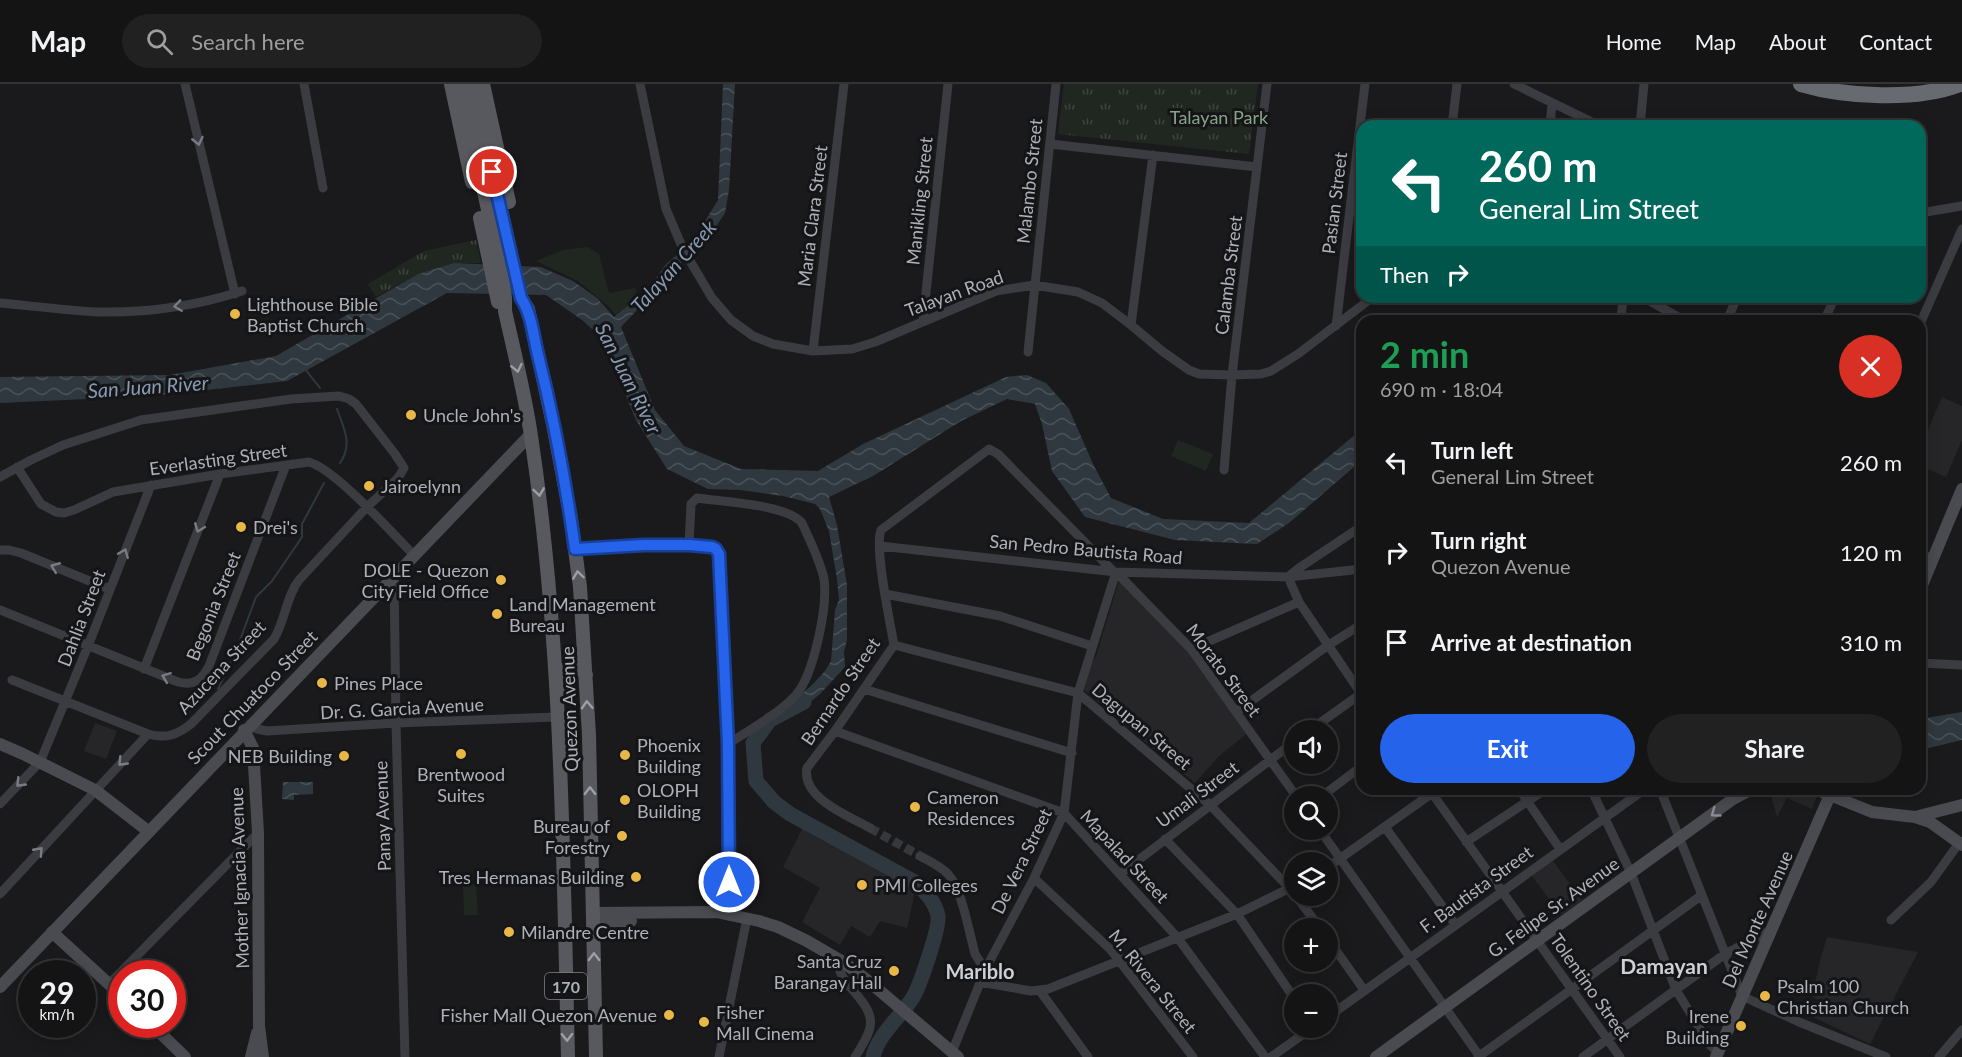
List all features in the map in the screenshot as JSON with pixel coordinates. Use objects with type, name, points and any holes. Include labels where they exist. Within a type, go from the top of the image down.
[{"type":"highway","points":[[1801,84],[1891,96],[1948,89],[1961,85]]},
{"type":"main road","points":[[451,84],[505,259]]},
{"type":"main road","points":[[460,84],[505,259]]},
{"type":"main road","points":[[472,84],[505,259]]},
{"type":"main road","points":[[483,84],[505,259]]},
{"type":"main road","points":[[1792,84],[1844,94],[1893,98],[1919,96],[1961,85]]},
{"type":"main road","name":"Quezon Avenue","points":[[505,259],[526,301],[554,424],[581,597],[586,675],[596,1057]]},
{"type":"main road","name":"Quezon Avenue","points":[[505,259],[502,303],[531,434],[553,635],[560,769],[568,1057]]},
{"type":"main road","name":"Scout Chuatoco Street","points":[[0,987],[247,727],[531,434]]},
{"type":"main road","points":[[1927,563],[1962,489]]},
{"type":"main road","points":[[557,723],[562,675],[566,669],[575,665],[580,667],[586,675]]},
{"type":"main road","name":"Mother Ignacia Avenue","points":[[247,727],[253,748],[258,833],[259,1026],[263,1057]]},
{"type":"main road","points":[[0,744],[95,790],[148,831]]},
{"type":"main road","name":"G. Felipe Sr. Avenue","points":[[1376,1057],[1741,795]]},
{"type":"main road","name":"Del Monte Avenue","points":[[1717,1055],[1830,795]]},
{"type":"main road","points":[[1840,795],[1872,812],[1914,817],[1930,822],[1961,844]]},
{"type":"main road","points":[[1914,817],[1962,805]]},
{"type":"main road","points":[[593,917],[716,912],[759,921],[794,934],[843,962],[955,1055]]},
{"type":"main road","points":[[52,932],[108,983]]},
{"type":"main road","name":"Mother Ignacia Avenue","points":[[251,1057],[259,1026]]},
{"type":"main road","points":[[165,1038],[184,1057]]},
{"type":"street","points":[[0,303],[97,312],[145,310],[185,305],[238,293],[184,84]]},
{"type":"street","points":[[304,84],[323,188]]},
{"type":"street","name":"Talayan Road","points":[[640,84],[666,209],[683,249],[712,297],[731,320],[753,336],[773,344],[813,351],[843,350],[867,344],[996,291],[1034,285],[1078,292],[1102,303],[1161,351],[1199,374],[1261,374],[1298,354],[1365,303]]},
{"type":"street","name":"Maria Clara Street","points":[[813,351],[843,84]]},
{"type":"street","name":"Manikling Street","points":[[923,321],[948,84]]},
{"type":"street","name":"Malambo Street","points":[[1029,352],[1056,84]]},
{"type":"street","name":"Calamba Street","points":[[1224,470],[1232,375],[1267,84]]},
{"type":"street","name":"Pasian Street","points":[[1361,120],[1365,84]]},
{"type":"street","points":[[1453,120],[1457,84]]},
{"type":"street","points":[[1514,84],[1587,120]]},
{"type":"street","points":[[1641,120],[1644,84]]},
{"type":"street","points":[[1551,120],[1552,104]]},
{"type":"street","points":[[1050,144],[1257,167]]},
{"type":"street","points":[[1131,325],[1153,155]]},
{"type":"street","name":"Pasian Street","points":[[1336,326],[1356,159]]},
{"type":"street","points":[[1926,212],[1962,206]]},
{"type":"street","points":[[1924,315],[1962,229]]},
{"type":"street","points":[[1654,303],[1675,315]]},
{"type":"street","name":"Azucena Street","points":[[12,680],[148,734],[170,736],[185,729],[274,639],[279,632],[294,586],[366,508],[398,478],[404,468],[356,404],[339,396],[291,399],[141,420],[63,445],[17,467]]},
{"type":"street","name":"Morato Street","points":[[880,546],[881,530],[990,449],[998,454],[1191,649],[1289,786]]},
{"type":"street","name":"Everlasting Street","points":[[17,467],[41,504],[56,512],[74,510],[112,492],[309,462],[317,464],[333,476],[414,555]]},
{"type":"street","name":"Begonia Street","points":[[0,610],[144,669],[192,684],[201,679],[205,673],[286,465]]},
{"type":"street","points":[[0,477],[17,467]]},
{"type":"street","points":[[144,669],[220,474]]},
{"type":"street","name":"Dahlia Street","points":[[40,762],[151,485]]},
{"type":"street","points":[[689,545],[691,504],[697,498],[777,509],[798,518],[802,523],[823,577],[822,615],[811,667],[803,685],[774,714],[728,744]]},
{"type":"street","points":[[1356,530],[1288,577],[1299,602],[1356,686]]},
{"type":"street","points":[[575,549],[689,545],[712,547],[716,549],[721,559],[728,744],[729,916]]},
{"type":"street","name":"San Pedro Bautista Road","points":[[880,546],[1115,571],[1288,577],[1356,570]]},
{"type":"street","name":"Bernardo Street","points":[[870,828],[818,797],[807,782],[807,768],[894,645],[880,546]]},
{"type":"street","points":[[0,550],[21,553],[109,589]]},
{"type":"street","name":"De Vera Street","points":[[955,1055],[986,968],[1034,878],[1064,813],[1078,693],[1115,571]]},
{"type":"street","name":"Panay Avenue","points":[[394,575],[405,1057]]},
{"type":"street","points":[[885,594],[1000,616],[1092,646]]},
{"type":"street","points":[[1191,649],[1299,602]]},
{"type":"street","points":[[1236,712],[1356,628]]},
{"type":"street","name":"Dagupan Street","points":[[894,645],[1078,693],[1210,805],[1284,881]]},
{"type":"street","points":[[1926,663],[1962,664]]},
{"type":"street","points":[[864,689],[1072,753]]},
{"type":"street","points":[[1324,720],[1356,698]]},
{"type":"street","name":"Dr. G. Garcia Avenue","points":[[247,727],[267,731],[396,723],[557,723]]},
{"type":"street","name":"Mapalad Street","points":[[835,731],[1064,813],[1177,937],[1265,1057]]},
{"type":"street","points":[[0,894],[148,734]]},
{"type":"street","name":"Umali Street","points":[[1120,874],[1284,750]]},
{"type":"street","points":[[0,804],[40,762]]},
{"type":"street","points":[[1335,786],[1356,770]]},
{"type":"street","points":[[1338,861],[1427,795]]},
{"type":"street","name":"Tolentino Street","points":[[1436,795],[1466,842],[1620,1057]]},
{"type":"street","points":[[1522,795],[1560,849]]},
{"type":"street","points":[[1466,842],[1536,795]]},
{"type":"street","points":[[1594,795],[1631,873],[1676,990],[1717,1055]]},
{"type":"street","name":"F. Bautista Street","points":[[1338,1010],[1636,795]]},
{"type":"street","points":[[1662,795],[1742,996],[1886,1057]]},
{"type":"street","points":[[1385,827],[1455,924]]},
{"type":"street","points":[[133,960],[258,833]]},
{"type":"street","points":[[1166,839],[1237,914],[1284,984]]},
{"type":"street","points":[[1327,840],[1479,1057],[1702,895]]},
{"type":"street","points":[[1891,920],[1931,882],[1961,844]]},
{"type":"street","points":[[920,856],[942,868],[952,879],[957,889],[975,954],[986,968]]},
{"type":"street","name":"M. Rivera Street","points":[[1034,878],[1111,950],[1193,1057]]},
{"type":"street","points":[[980,982],[1018,990],[1048,990],[1284,895]]},
{"type":"street","points":[[719,1057],[747,918]]},
{"type":"street","points":[[1582,1057],[1725,954],[1773,929]]},
{"type":"street","points":[[1338,953],[1364,990]]},
{"type":"street","points":[[843,962],[840,974],[863,1003],[871,1020],[870,1033],[855,1057]]},
{"type":"street","points":[[1040,991],[1088,1057]]},
{"type":"street","points":[[1939,1057],[1962,1030]]},
{"type":"street","points":[[1271,1057],[1298,1038]]},
{"type":"shaded area","points":[[1942,397],[1962,406],[1962,440],[1946,477],[1926,469],[1926,434]]},
{"type":"shaded area","points":[[1119,581],[1191,655],[1248,733],[1219,756],[1195,783],[1083,689],[1085,673],[1096,656]]},
{"type":"shaded area","points":[[95,723],[117,731],[106,759],[84,751]]},
{"type":"shaded area","points":[[1771,795],[1818,795],[1812,809],[1787,798],[1777,817]]},
{"type":"shaded area","name":"PMI Colleges","points":[[802,829],[916,888],[907,928],[880,921],[870,937],[851,926],[840,945],[802,922],[820,888],[783,867]]},
{"type":"shaded area","points":[[1550,857],[1582,900],[1561,915],[1529,872]]},
{"type":"shaded area","points":[[1827,937],[1918,952],[1870,1044],[1813,1017],[1819,1001],[1812,996]]},
{"type":"green space","name":"Talayan Park","points":[[1064,84],[1258,84],[1249,154],[1058,134]]},
{"type":"green space","points":[[476,240],[481,263],[454,263],[418,274],[376,297],[368,284],[424,251]]},
{"type":"green space","points":[[588,247],[599,254],[609,293],[635,288],[639,299],[620,320],[608,306],[578,281],[536,261],[563,250]]},
{"type":"green space","points":[[1178,440],[1213,454],[1206,471],[1171,456]]},
{"type":"green space","points":[[476,884],[478,915],[464,915],[463,885]]},
{"type":"water","points":[[723,84],[735,84],[729,190],[725,213],[711,234],[621,327],[655,410],[684,446],[741,469],[818,471],[863,444],[1006,377],[1027,375],[1046,383],[1069,409],[1111,498],[1163,519],[1249,523],[1356,434],[1356,465],[1289,523],[1257,544],[1175,540],[1085,517],[1052,471],[1042,424],[1035,404],[1007,399],[961,421],[873,476],[829,497],[837,525],[847,585],[845,667],[820,694],[794,715],[784,710],[814,683],[831,661],[835,610],[839,600],[829,531],[820,509],[815,504],[783,496],[740,490],[708,489],[667,469],[636,420],[604,340],[582,320],[546,295],[447,293],[287,381],[152,396],[0,403],[0,377],[170,375],[276,356],[418,274],[454,263],[541,267],[573,281],[597,298],[614,317],[647,291],[666,264],[689,247],[718,200]]},
{"type":"water","points":[[1962,712],[1962,740],[1926,749],[1926,718]]},
{"type":"water","points":[[283,782],[313,782],[313,794],[294,795],[294,800],[282,799]]},
{"type":"waterway","points":[[305,369],[320,388]]},
{"type":"waterway","points":[[337,409],[347,443],[340,463]]},
{"type":"waterway","points":[[218,689],[234,656],[256,597],[272,581],[302,537],[302,524],[324,483]]},
{"type":"waterway","points":[[804,702],[770,720],[753,743],[756,781],[774,802],[790,814],[915,882],[932,901],[938,916],[924,971],[915,993],[879,1041],[873,1057]]},
{"type":"tunnel","points":[[870,828],[920,856]]},
{"type":"place","name":"Lighthouse Bible Baptist Church","points":[[235,314]]},
{"type":"place","name":"Uncle John's","points":[[411,415]]},
{"type":"place","name":"Jairoelynn","points":[[369,486]]},
{"type":"place","name":"Drei's","points":[[241,527]]},
{"type":"place","name":"DOLE - Quezon City Field Office","points":[[501,580]]},
{"type":"place","name":"Land Management Bureau","points":[[497,614]]},
{"type":"place","name":"Pines Place","points":[[322,683]]},
{"type":"place","name":"Brentwood Suites","points":[[461,754]]},
{"type":"place","name":"Phoenix Building","points":[[625,755]]},
{"type":"place","name":"NEB Building","points":[[344,756]]},
{"type":"place","name":"OLOPH Building","points":[[625,800]]},
{"type":"place","name":"Cameron Residences","points":[[915,807]]},
{"type":"place","name":"Bureau of Forestry","points":[[622,836]]},
{"type":"place","name":"Tres Hermanas Building","points":[[636,877]]},
{"type":"place","name":"PMI Colleges","points":[[862,885]]},
{"type":"place","name":"Milandre Centre","points":[[509,932]]},
{"type":"place","name":"Santa Cruz Barangay Hall","points":[[894,971]]},
{"type":"place","name":"Psalm 100 Christian Church","points":[[1765,996]]},
{"type":"place","name":"Fisher Mall Quezon Avenue","points":[[669,1015]]},
{"type":"place","name":"Fisher Mall Cinema","points":[[704,1022]]},
{"type":"place","name":"Irene Building","points":[[1741,1026]]},
{"type":"district","name":"Damayan","points":[[1664,965]]},
{"type":"district","name":"Mariblo","points":[[980,971]]},
{"type":"route","points":[[492,172],[521,298],[528,309],[554,424],[575,549],[689,545],[712,547],[716,549],[721,559],[728,744],[729,882]]},
{"type":"water label","name":"Talayan Creek","points":[[673,266]]},
{"type":"water label","name":"San Juan River","points":[[629,378]]},
{"type":"water label","name":"San Juan River","points":[[148,386]]}]
